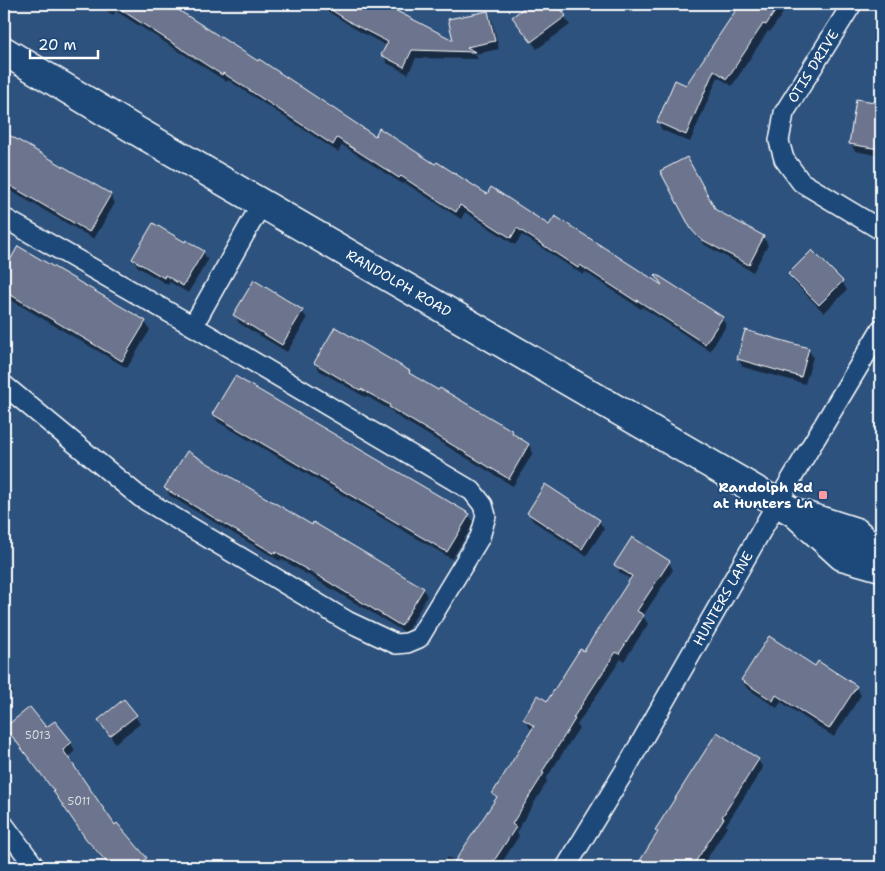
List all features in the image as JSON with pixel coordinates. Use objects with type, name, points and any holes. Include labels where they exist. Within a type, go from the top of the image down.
[{"type":"main road","name":"RANDOLPH ROAD","points":[[4,51],[786,508],[842,556],[881,567]]},
{"type":"main road","name":"RANDOLPH ROAD","points":[[786,508],[856,532],[881,556]]},
{"type":"street","name":"OTIS DRIVE","points":[[852,4],[784,113],[780,140],[784,159],[801,182],[881,230]]},
{"type":"street","points":[[192,326],[262,203]]},
{"type":"street","points":[[4,385],[140,497],[347,621],[396,644],[406,644],[419,638],[480,537],[486,516],[483,505],[472,491],[192,326],[5,223]]},
{"type":"street","name":"HUNTERS LANE","points":[[566,867],[786,508],[881,329]]},
{"type":"street","points":[[4,826],[36,867]]},
{"type":"building","points":[[112,4],[169,4],[258,61],[259,59],[375,136],[379,128],[435,164],[437,162],[487,194],[491,187],[549,225],[555,216],[662,285],[656,274],[723,317],[705,344],[580,265],[578,268],[517,228],[511,238],[460,205],[456,212],[401,176],[399,178],[337,138],[333,145],[223,73],[222,75]]},
{"type":"building","points":[[322,4],[383,4],[453,40],[448,19],[488,11],[495,41],[467,47],[475,52],[412,50],[404,67],[381,55],[388,42],[353,24]]},
{"type":"building","points":[[529,4],[557,4],[566,16],[531,42],[512,17]]},
{"type":"building","points":[[732,4],[780,4],[766,25],[763,24],[727,79],[714,70],[686,135],[657,122],[675,80],[686,85],[738,7]]},
{"type":"building","points":[[856,99],[881,103],[879,149],[849,144]]},
{"type":"building","points":[[4,132],[111,194],[89,232],[4,182]]},
{"type":"building","points":[[687,157],[716,210],[764,236],[749,265],[699,238],[691,229],[660,171]]},
{"type":"building","points":[[153,223],[204,251],[183,286],[165,275],[164,278],[132,259]]},
{"type":"building","points":[[18,246],[146,321],[122,361],[4,291],[4,271]]},
{"type":"building","points":[[812,250],[843,281],[819,305],[788,274]]},
{"type":"building","points":[[254,280],[303,310],[282,345],[233,315]]},
{"type":"building","points":[[335,327],[410,371],[409,373],[438,390],[440,388],[513,431],[512,433],[529,444],[509,479],[389,407],[390,405],[314,363]]},
{"type":"building","points":[[745,330],[809,348],[801,377],[737,359]]},
{"type":"building","points":[[235,376],[470,514],[447,552],[212,414]]},
{"type":"building","points":[[187,451],[312,525],[313,522],[424,588],[401,626],[327,581],[276,552],[275,554],[164,488]]},
{"type":"building","points":[[545,484],[600,520],[582,549],[527,513]]},
{"type":"building","points":[[632,537],[670,561],[637,611],[644,615],[619,654],[616,652],[573,718],[575,719],[542,772],[544,773],[512,824],[516,827],[490,867],[451,867],[497,797],[492,794],[534,726],[523,719],[538,695],[547,701],[580,649],[584,651],[632,576],[614,565]]},
{"type":"building","points":[[769,636],[815,666],[818,661],[857,686],[829,729],[776,695],[773,701],[741,680]]},
{"type":"building","points":[[124,699],[137,715],[110,736],[98,720]]},
{"type":"building","points":[[30,707],[46,727],[55,721],[72,742],[63,750],[115,825],[117,823],[147,858],[137,867],[111,867],[86,839],[54,791],[5,727]]},
{"type":"building","points":[[717,732],[759,759],[722,817],[724,818],[692,867],[636,867],[658,832],[655,830]]},
{"type":"place","name":"Randolph Rd at Hunters Ln","points":[[823,495]]}]
